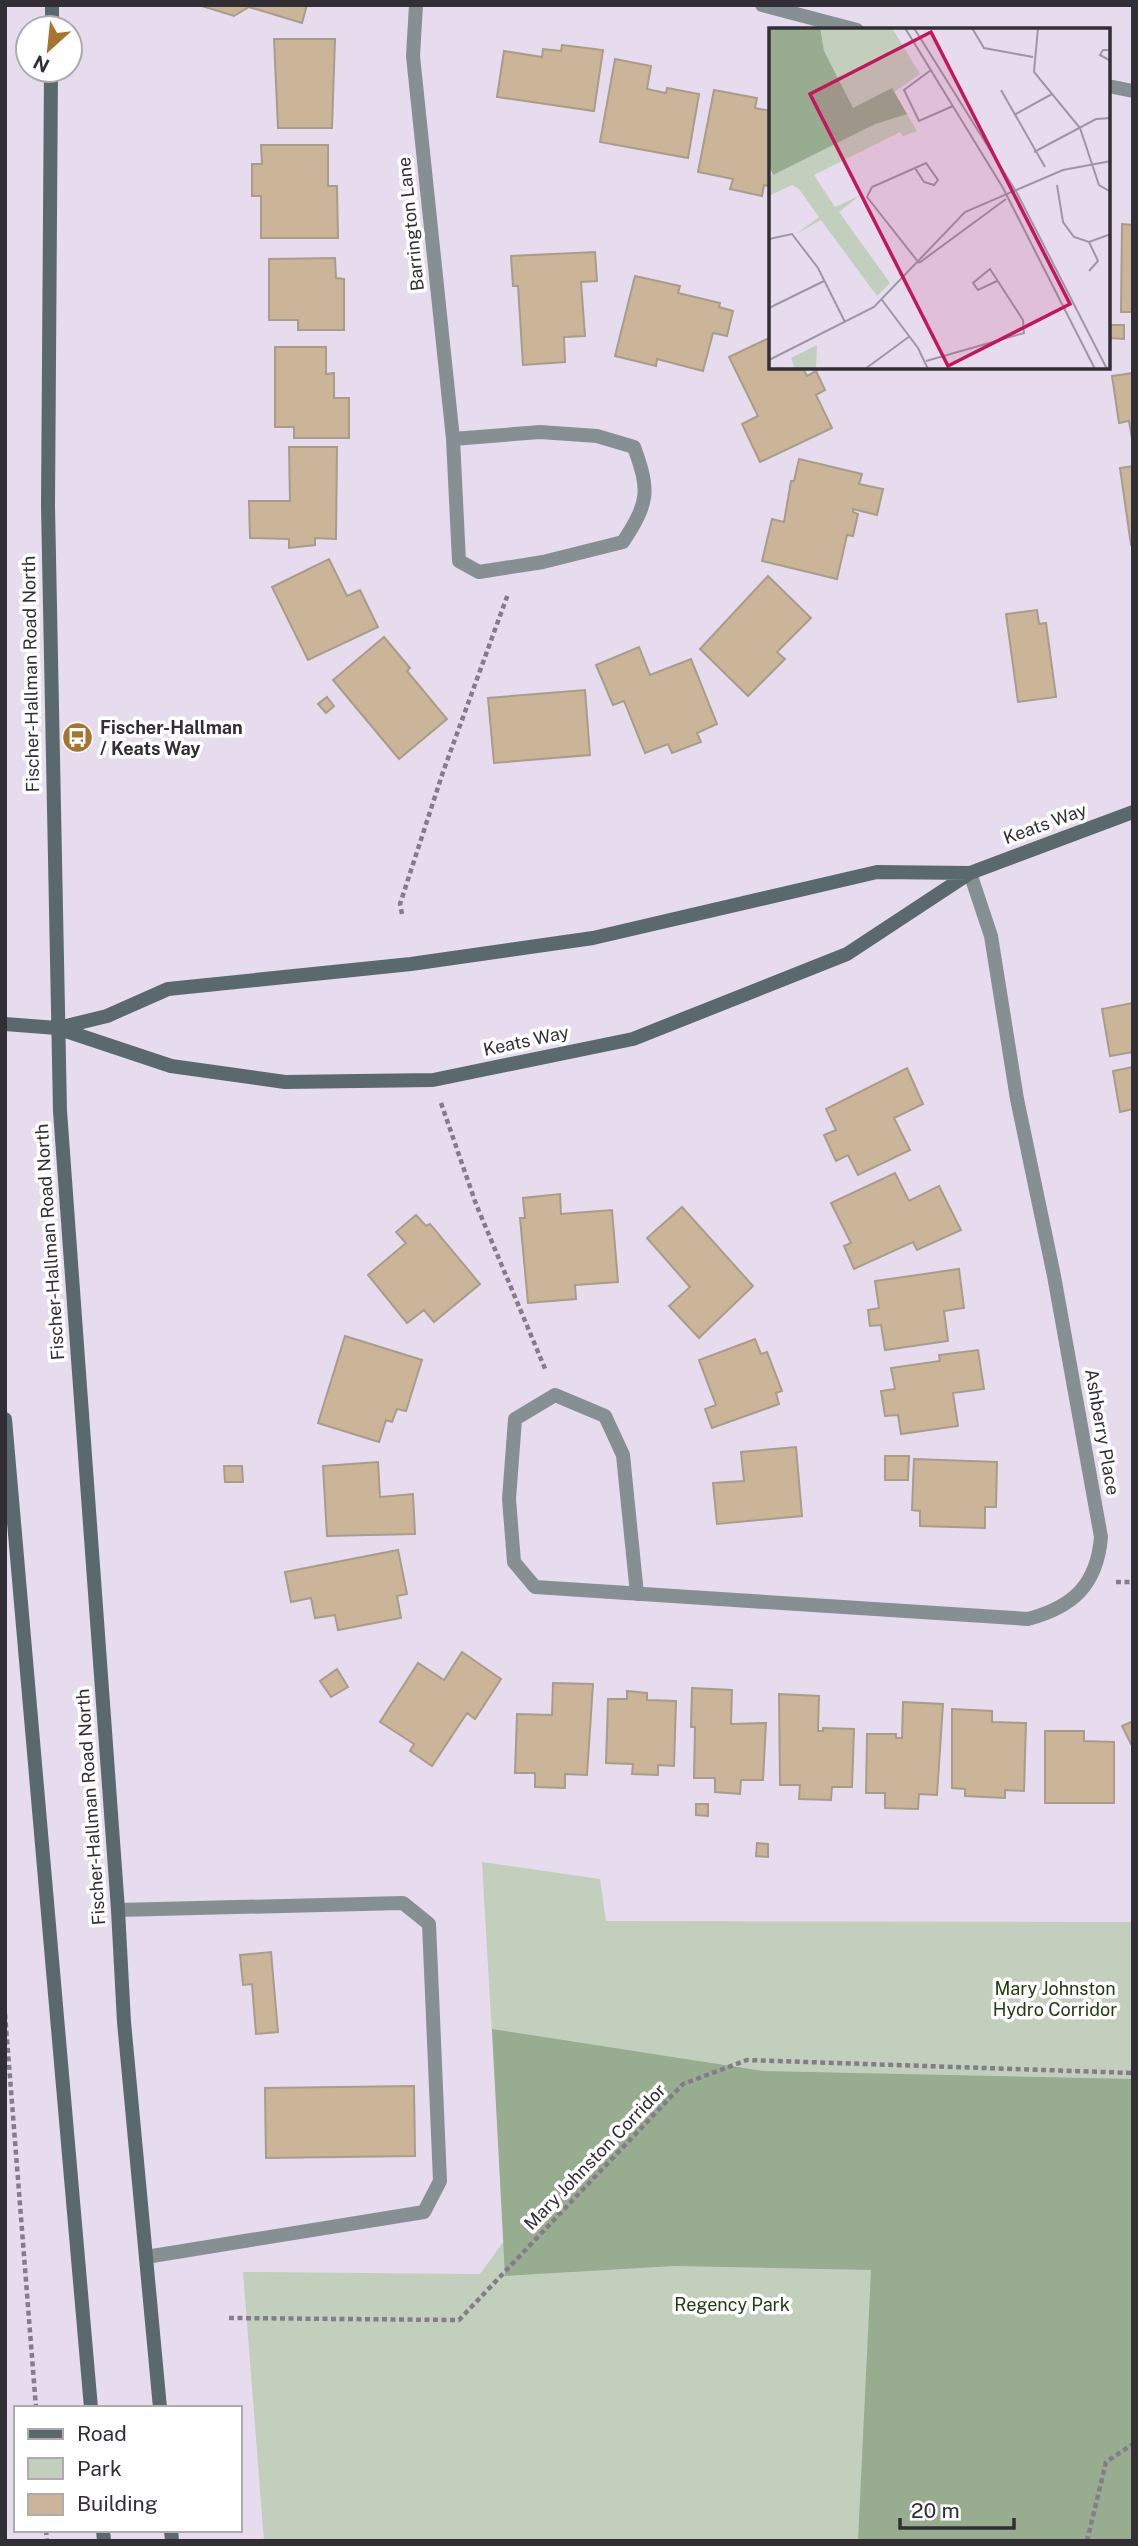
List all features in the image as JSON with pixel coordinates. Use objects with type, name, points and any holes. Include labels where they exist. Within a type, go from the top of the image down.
[{"type":"main road","name":"Fischer-Hallman Road North","points":[[51,84],[48,506],[60,1111],[124,2022],[160,2406]]},
{"type":"main road","name":"Keats Way","points":[[5,1024],[57,1028],[171,1066],[285,1082],[433,1080],[633,1039],[847,954],[970,873],[1133,812]]},
{"type":"main road","name":"Keats Way","points":[[57,1028],[107,1016],[168,989],[411,964],[593,938],[877,872],[970,873]]},
{"type":"main road","points":[[5,1419],[91,2406]]},
{"type":"street","name":"Barrington Lane","points":[[416,5],[413,56],[453,439],[459,561],[479,572],[623,542],[639,517],[647,482],[634,447],[597,436],[540,432],[453,439]]},
{"type":"street","points":[[762,5],[849,28]]},
{"type":"street","points":[[1110,86],[1133,91]]},
{"type":"street","name":"Ashberry Place","points":[[555,1395],[515,1419],[509,1499],[514,1562],[535,1587],[1028,1619],[1058,1611],[1087,1583],[1099,1562],[1101,1537],[1054,1276],[1017,1099],[991,936],[970,873]]},
{"type":"street","points":[[555,1395],[605,1416],[623,1455],[636,1594]]},
{"type":"street","points":[[118,1910],[403,1903],[429,1924],[440,2181],[424,2212],[146,2257]]},
{"type":"path","points":[[402,914],[400,904],[443,772],[519,565]]},
{"type":"path","points":[[433,1080],[476,1204],[555,1395]]},
{"type":"path","points":[[5,2014],[36,2406]]},
{"type":"path","name":"Mary Johnston Corridor","points":[[229,2318],[459,2320],[683,2084],[747,2060],[1133,2073]]},
{"type":"path","points":[[1087,2541],[1107,2462],[1133,2444]]},
{"type":"green space","name":"Regency Park","points":[[482,1862],[600,1879],[606,1921],[1133,1922],[1133,2541],[264,2541],[243,2272],[480,2274],[504,2241]]},
{"type":"green space","points":[[492,2029],[763,2071],[1133,2079],[1133,2541],[858,2541],[871,2270],[674,2266],[505,2276]]},
{"type":"building","points":[[199,5],[307,5],[302,23],[249,7],[234,16]]},
{"type":"building","points":[[274,39],[335,39],[332,128],[278,128]]},
{"type":"building","points":[[562,45],[603,50],[594,111],[497,97],[504,51],[542,57],[543,49],[561,51]]},
{"type":"building","points":[[615,59],[651,66],[647,89],[666,93],[667,88],[699,94],[688,158],[600,142]]},
{"type":"building","points":[[714,90],[757,98],[755,108],[769,111],[769,186],[764,185],[762,196],[730,189],[733,179],[698,172]]},
{"type":"building","points":[[261,145],[328,145],[328,186],[337,186],[338,238],[261,238],[261,196],[252,196],[252,164],[262,164]]},
{"type":"building","points":[[1122,224],[1133,225],[1133,312],[1121,312]]},
{"type":"building","points":[[595,252],[597,281],[581,282],[585,336],[564,337],[565,362],[523,365],[518,286],[513,286],[511,256]]},
{"type":"building","points":[[335,258],[336,278],[344,279],[344,330],[298,330],[298,320],[269,320],[269,259]]},
{"type":"building","points":[[635,276],[680,286],[678,293],[720,303],[719,307],[733,311],[727,336],[713,333],[703,371],[657,359],[656,366],[615,356]]},
{"type":"building","points":[[1110,325],[1124,325],[1124,339],[1110,338]]},
{"type":"building","points":[[769,338],[769,369],[804,369],[807,376],[816,371],[825,390],[816,395],[832,428],[760,462],[742,424],[758,416],[729,357]]},
{"type":"building","points":[[275,347],[326,347],[326,374],[334,373],[334,398],[349,398],[349,438],[294,438],[294,427],[275,427]]},
{"type":"building","points":[[1133,373],[1133,444],[1129,421],[1119,423],[1112,376]]},
{"type":"building","points":[[289,447],[337,447],[336,539],[315,538],[315,545],[289,548],[289,539],[250,538],[249,501],[290,501]]},
{"type":"building","points":[[799,459],[862,474],[859,484],[883,489],[877,515],[853,509],[853,512],[858,514],[853,536],[847,535],[837,579],[762,561],[772,519],[784,522],[791,481],[794,481]]},
{"type":"building","points":[[1133,466],[1133,545],[1131,545],[1120,468]]},
{"type":"building","points":[[329,559],[347,596],[360,590],[378,627],[308,660],[272,587]]},
{"type":"building","points":[[768,576],[811,618],[777,652],[785,659],[748,696],[700,649]]},
{"type":"building","points":[[1037,610],[1039,624],[1046,623],[1056,697],[1018,702],[1006,614]]},
{"type":"building","points":[[384,637],[410,668],[407,671],[447,719],[399,759],[333,680]]},
{"type":"building","points":[[639,647],[650,675],[691,659],[717,724],[697,733],[701,742],[672,753],[668,744],[645,753],[624,701],[613,705],[596,665]]},
{"type":"building","points":[[585,690],[590,755],[494,763],[488,698]]},
{"type":"building","points":[[327,697],[334,706],[326,713],[318,704]]},
{"type":"building","points":[[1133,1003],[1133,1052],[1110,1056],[1102,1009]]},
{"type":"building","points":[[1133,1067],[1133,1109],[1120,1112],[1113,1071]]},
{"type":"building","points":[[907,1068],[923,1104],[894,1118],[910,1150],[858,1175],[848,1155],[836,1161],[824,1135],[836,1130],[826,1109]]},
{"type":"building","points":[[895,1173],[909,1201],[939,1186],[961,1230],[917,1250],[913,1242],[854,1269],[844,1246],[851,1243],[831,1203]]},
{"type":"building","points":[[560,1194],[561,1214],[612,1210],[618,1282],[575,1285],[576,1299],[528,1303],[520,1218],[525,1218],[523,1198]]},
{"type":"building","points":[[682,1207],[753,1286],[699,1338],[669,1306],[690,1287],[647,1238]]},
{"type":"building","points":[[416,1215],[426,1226],[430,1224],[480,1284],[434,1322],[424,1310],[407,1323],[368,1275],[406,1243],[396,1232]]},
{"type":"building","points":[[959,1269],[964,1308],[944,1311],[948,1341],[885,1350],[881,1325],[870,1326],[868,1310],[879,1308],[875,1281]]},
{"type":"building","points":[[345,1336],[422,1360],[406,1411],[397,1409],[392,1422],[386,1420],[379,1442],[318,1423]]},
{"type":"building","points":[[755,1339],[761,1354],[767,1352],[782,1391],[776,1393],[779,1404],[712,1428],[705,1409],[716,1405],[699,1360]]},
{"type":"building","points":[[978,1350],[984,1389],[953,1393],[958,1426],[901,1434],[898,1415],[885,1416],[881,1391],[895,1389],[891,1368],[940,1361],[939,1355]]},
{"type":"building","points":[[796,1447],[802,1516],[717,1524],[713,1483],[744,1481],[741,1452]]},
{"type":"building","points":[[885,1456],[909,1456],[908,1480],[885,1480]]},
{"type":"building","points":[[914,1459],[997,1462],[996,1507],[985,1507],[985,1528],[920,1526],[920,1511],[912,1510]]},
{"type":"building","points":[[378,1462],[380,1497],[413,1494],[415,1534],[327,1536],[323,1466]]},
{"type":"building","points":[[224,1466],[242,1466],[243,1482],[225,1482]]},
{"type":"building","points":[[398,1550],[407,1594],[397,1596],[401,1618],[338,1630],[335,1615],[315,1618],[311,1598],[291,1602],[285,1572]]},
{"type":"building","points":[[462,1652],[501,1679],[475,1719],[467,1713],[432,1766],[410,1751],[414,1744],[380,1722],[418,1663],[444,1680]]},
{"type":"building","points":[[337,1669],[348,1687],[331,1697],[320,1681]]},
{"type":"building","points":[[553,1683],[593,1684],[587,1775],[565,1774],[565,1788],[535,1787],[535,1773],[515,1773],[517,1714],[552,1715]]},
{"type":"building","points":[[692,1688],[732,1690],[731,1724],[766,1723],[763,1780],[741,1780],[740,1794],[715,1792],[715,1778],[694,1778],[695,1727],[691,1727]]},
{"type":"building","points":[[627,1691],[647,1693],[647,1700],[676,1701],[674,1766],[658,1765],[658,1775],[632,1774],[633,1764],[606,1763],[608,1699],[627,1699]]},
{"type":"building","points":[[779,1694],[819,1696],[818,1731],[823,1731],[823,1728],[854,1729],[852,1787],[832,1787],[831,1800],[799,1799],[800,1785],[780,1785]]},
{"type":"building","points":[[903,1702],[943,1704],[937,1795],[919,1794],[918,1809],[885,1808],[885,1793],[866,1793],[867,1734],[896,1734],[896,1738],[902,1738]]},
{"type":"building","points":[[952,1709],[992,1711],[992,1722],[1026,1723],[1024,1791],[1005,1790],[1005,1798],[965,1796],[965,1789],[952,1788]]},
{"type":"building","points":[[1133,1721],[1133,1748],[1122,1726]]},
{"type":"building","points":[[1045,1731],[1084,1731],[1084,1741],[1114,1742],[1114,1803],[1045,1803]]},
{"type":"building","points":[[696,1804],[708,1804],[708,1816],[696,1815]]},
{"type":"building","points":[[757,1843],[768,1844],[768,1857],[756,1856]]},
{"type":"building","points":[[271,1952],[278,2032],[256,2034],[252,1984],[243,1985],[240,1955]]},
{"type":"building","points":[[414,2086],[415,2156],[266,2158],[265,2088]]},
{"type":"place","name":"Fischer-Hallman / Keats Way","points":[[77,738]]},
{"type":"park label","name":"Mary Johnston Hydro Corridor","points":[[1055,2000]]}]
